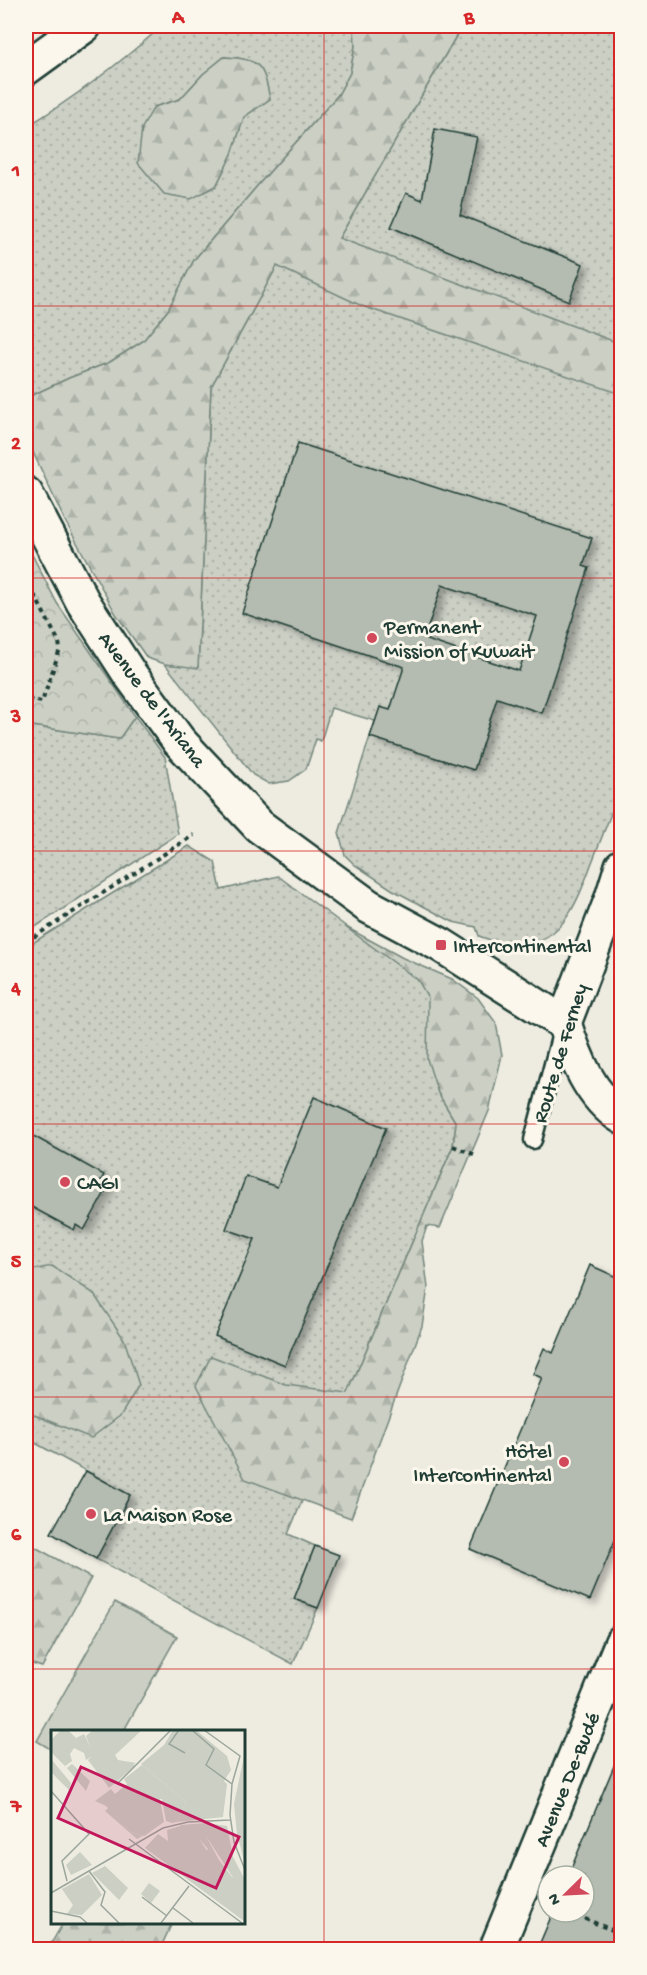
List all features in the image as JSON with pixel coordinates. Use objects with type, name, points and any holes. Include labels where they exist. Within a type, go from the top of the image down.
[{"type":"street","points":[[26,68],[84,26]]},
{"type":"street","name":"Avenue de l'Ariana","points":[[26,494],[83,602],[129,673],[179,741],[259,826],[368,906],[484,970],[564,1023]]},
{"type":"street","name":"Route de Ferney","points":[[564,1023],[612,898],[621,866]]},
{"type":"street","points":[[564,1023],[574,1054],[591,1084],[612,1111],[621,1117]]},
{"type":"street","name":"Avenue De-Budé","points":[[496,1950],[621,1642]]},
{"type":"lane","name":"Route de Ferney","points":[[533,1140],[564,1023]]},
{"type":"path","points":[[26,579],[60,649],[42,702],[26,699]]},
{"type":"path","points":[[26,942],[194,835]]},
{"type":"path","points":[[453,1146],[476,1155]]},
{"type":"path","points":[[596,1924],[621,1934]]},
{"type":"green space","points":[[162,26],[354,26],[355,46],[350,73],[338,95],[194,260],[168,310],[143,341],[110,362],[26,398],[26,127],[113,67]],"holes":[[[224,57],[253,62],[258,66],[265,78],[270,99],[244,117],[232,154],[216,186],[154,107],[180,99],[203,74]]]},
{"type":"green space","points":[[354,26],[462,26],[339,238],[621,344],[621,394],[362,306],[277,266],[211,387],[198,668],[165,664],[147,658],[116,614],[64,519],[26,437],[26,398],[110,362],[143,341],[168,310],[194,260],[338,95],[350,73],[355,46]]},
{"type":"green space","points":[[462,26],[621,26],[621,788],[572,910],[553,932],[540,940],[525,944],[503,943],[479,936],[476,927],[453,922],[393,890],[355,865],[345,855],[339,833],[375,721],[331,708],[321,741],[316,739],[306,769],[289,781],[269,784],[253,775],[165,664],[198,667],[211,387],[277,266],[339,238]]},
{"type":"green space","points":[[224,57],[246,60],[258,66],[265,78],[270,99],[244,117],[232,154],[216,186],[191,199],[164,194],[138,163],[142,128],[154,107],[180,99],[203,74]]},
{"type":"green space","points":[[26,543],[57,603],[135,716],[119,739],[26,725]]},
{"type":"green space","points":[[135,716],[165,757],[178,834],[26,933],[26,725],[119,739]]},
{"type":"green space","points":[[189,846],[215,862],[221,890],[278,876],[418,980],[429,998],[428,1059],[438,1093],[456,1123],[453,1146],[288,1534],[315,1546],[294,1599],[318,1608],[293,1664],[96,1559],[130,1495],[26,1438],[26,947]]},
{"type":"green space","points":[[344,926],[403,958],[452,979],[478,998],[496,1023],[502,1055],[489,1111],[440,1228],[427,1226],[422,1241],[428,1288],[422,1326],[351,1518],[245,1479],[196,1386],[211,1356],[286,1385],[348,1393],[453,1146],[456,1123],[438,1093],[427,1059],[428,998],[418,980]]},
{"type":"green space","points":[[52,1266],[93,1293],[124,1339],[139,1385],[121,1415],[91,1438],[34,1415],[26,1409],[26,1271]]},
{"type":"green space","points":[[26,1542],[91,1578],[42,1667],[26,1662]]},
{"type":"green space","points":[[115,1602],[177,1636],[124,1730],[51,1730],[51,1749],[37,1741]]},
{"type":"green space","points":[[62,1924],[172,1924],[160,1949],[48,1949]]},
{"type":"building","points":[[435,129],[477,137],[460,215],[583,264],[569,301],[391,227],[406,193],[422,200]]},
{"type":"building","points":[[298,443],[592,538],[583,566],[589,568],[542,713],[497,698],[474,770],[370,737],[380,707],[390,710],[404,667],[242,613]],"holes":[[[442,585],[537,616],[519,671],[424,639]]]},
{"type":"building","points":[[314,1097],[386,1128],[285,1365],[215,1336],[255,1239],[226,1229],[246,1176],[277,1187]]},
{"type":"building","name":"CAGI","points":[[26,1132],[104,1175],[101,1180],[109,1185],[84,1230],[76,1225],[74,1230],[26,1204]]},
{"type":"building","name":"Hôtel Intercontinental","points":[[590,1265],[621,1279],[621,1526],[590,1600],[470,1549],[542,1378],[533,1374],[544,1348],[553,1353]]},
{"type":"building","name":"La Maison Rose","points":[[86,1471],[130,1495],[96,1559],[51,1533]]},
{"type":"building","points":[[315,1546],[339,1555],[318,1608],[294,1599]]},
{"type":"building","points":[[621,1749],[621,1950],[537,1950],[548,1924],[596,1924],[596,1864],[573,1864]]},
{"type":"place","name":"Permanent Mission of Kuwait","points":[[372,638]]},
{"type":"place","name":"Intercontinental","points":[[441,945]]},
{"type":"place","name":"CAGI","points":[[65,1182]]},
{"type":"place","name":"Hôtel Intercontinental","points":[[564,1462]]},
{"type":"place","name":"La Maison Rose","points":[[91,1514]]}]
